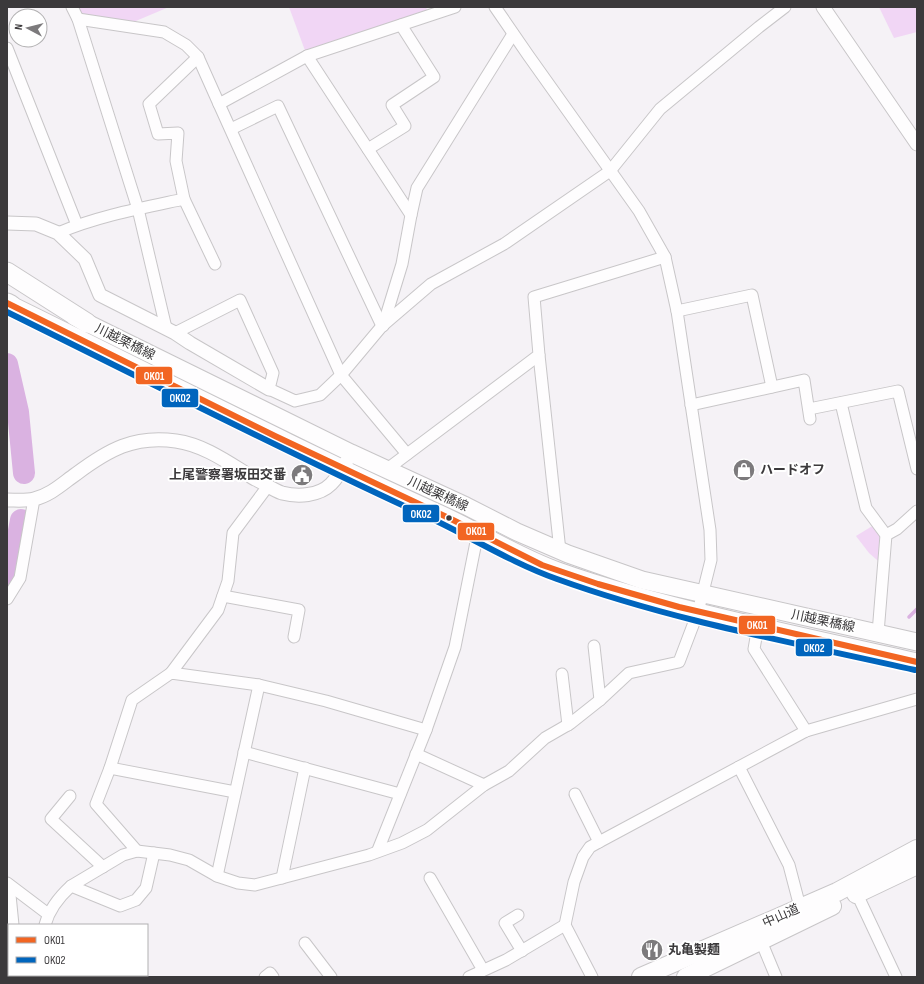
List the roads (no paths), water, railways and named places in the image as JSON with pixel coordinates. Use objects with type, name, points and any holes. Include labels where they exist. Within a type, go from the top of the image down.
[{"type":"highway","points":[[7,272],[87,323]]},
{"type":"highway","name":"中山道","points":[[641,977],[837,892],[917,849]]},
{"type":"highway","name":"中山道","points":[[686,977],[917,865]]},
{"type":"main road","name":"川越栗橋線","points":[[7,283],[386,470],[560,551],[642,580],[917,642]]},
{"type":"main road","name":"川越栗橋線","points":[[8,304],[343,470],[478,532],[513,551],[555,570],[590,583],[698,612],[917,662]]},
{"type":"street","points":[[72,7],[78,19],[138,209],[170,330]]},
{"type":"street","points":[[220,104],[308,56],[455,7]]},
{"type":"street","points":[[45,924],[48,914],[63,892],[123,855],[137,851],[189,860],[217,876],[238,883],[255,885],[402,844],[428,830],[484,785],[509,771],[545,738],[568,725],[600,700],[629,673],[679,662],[698,612],[711,560],[710,530],[677,310],[665,257],[639,211],[495,7]]},
{"type":"street","points":[[7,224],[36,224],[58,233],[85,259],[100,295],[170,330],[269,389],[295,401],[320,395],[341,375],[382,326],[431,284],[504,244],[610,171],[660,109],[785,7]]},
{"type":"street","points":[[823,7],[917,144]]},
{"type":"street","points":[[78,19],[164,32],[186,45],[198,57],[341,375],[407,454]]},
{"type":"street","points":[[368,149],[405,126],[392,105],[434,77],[401,25]]},
{"type":"street","points":[[382,326],[402,264],[417,188],[513,34]]},
{"type":"street","points":[[7,48],[77,225]]},
{"type":"street","points":[[308,56],[411,215]]},
{"type":"street","points":[[198,57],[148,104],[158,134],[178,132],[176,162],[184,200],[215,264]]},
{"type":"street","points":[[231,129],[278,106],[382,326]]},
{"type":"street","points":[[58,233],[77,225],[138,209],[184,200]]},
{"type":"street","points":[[560,551],[534,297],[665,257]]},
{"type":"street","points":[[677,310],[752,295],[772,387]]},
{"type":"street","points":[[170,330],[240,300],[273,373],[269,389]]},
{"type":"street","points":[[386,470],[539,355]]},
{"type":"street","points":[[691,405],[804,380],[809,414],[841,403],[898,391],[917,469]]},
{"type":"street","points":[[841,403],[866,508],[886,535],[878,634]]},
{"type":"street","points":[[7,500],[34,499],[60,487],[75,474],[107,452],[139,441],[157,439],[177,441],[194,445],[211,453],[268,486],[282,492],[307,495],[319,492],[331,484],[343,470],[351,453]]},
{"type":"street","points":[[137,851],[96,804],[110,768],[132,700],[171,673],[218,610],[228,580],[233,533],[268,486]]},
{"type":"street","points":[[7,599],[20,578],[34,499]]},
{"type":"street","points":[[886,535],[897,529],[917,511]]},
{"type":"street","points":[[378,850],[426,730],[455,647],[478,532]]},
{"type":"street","points":[[223,596],[299,610],[294,637]]},
{"type":"street","points":[[758,626],[754,649],[806,731]]},
{"type":"street","points":[[594,646],[600,700]]},
{"type":"street","points":[[171,673],[259,685],[326,701],[426,730]]},
{"type":"street","points":[[562,674],[568,725]]},
{"type":"street","points":[[217,876],[259,685]]},
{"type":"street","points":[[592,977],[566,925],[574,882],[583,857],[590,847],[806,731],[917,699]]},
{"type":"street","points":[[244,752],[400,794]]},
{"type":"street","points":[[416,754],[484,785]]},
{"type":"street","points":[[740,767],[789,864],[800,907]]},
{"type":"street","points":[[110,768],[235,792]]},
{"type":"street","points":[[282,878],[305,768]]},
{"type":"street","points":[[575,794],[599,842]]},
{"type":"street","points":[[70,796],[51,819],[103,867]]},
{"type":"street","points":[[71,886],[120,906],[136,900],[146,888],[154,853]]},
{"type":"street","points":[[430,878],[483,970]]},
{"type":"street","points":[[8,884],[48,914]]},
{"type":"street","points":[[8,884],[13,924]]},
{"type":"street","points":[[858,894],[896,977]]},
{"type":"street","points":[[518,915],[506,922],[522,950]]},
{"type":"street","points":[[469,977],[522,950],[566,925]]},
{"type":"street","points":[[761,941],[776,977]]},
{"type":"street","points":[[306,943],[331,977]]},
{"type":"street","points":[[265,977],[270,973],[273,977]]},
{"type":"waterway","points":[[7,364],[18,412],[24,473]]},
{"type":"waterway","points":[[7,577],[12,568],[21,520]]},
{"type":"waterway","points":[[909,617],[917,609]]},
{"type":"place","name":"ハードオフ","points":[[744,470]]},
{"type":"place","name":"上尾警察署坂田交番","points":[[302,475]]},
{"type":"place","name":"丸亀製麺","points":[[652,950]]}]
